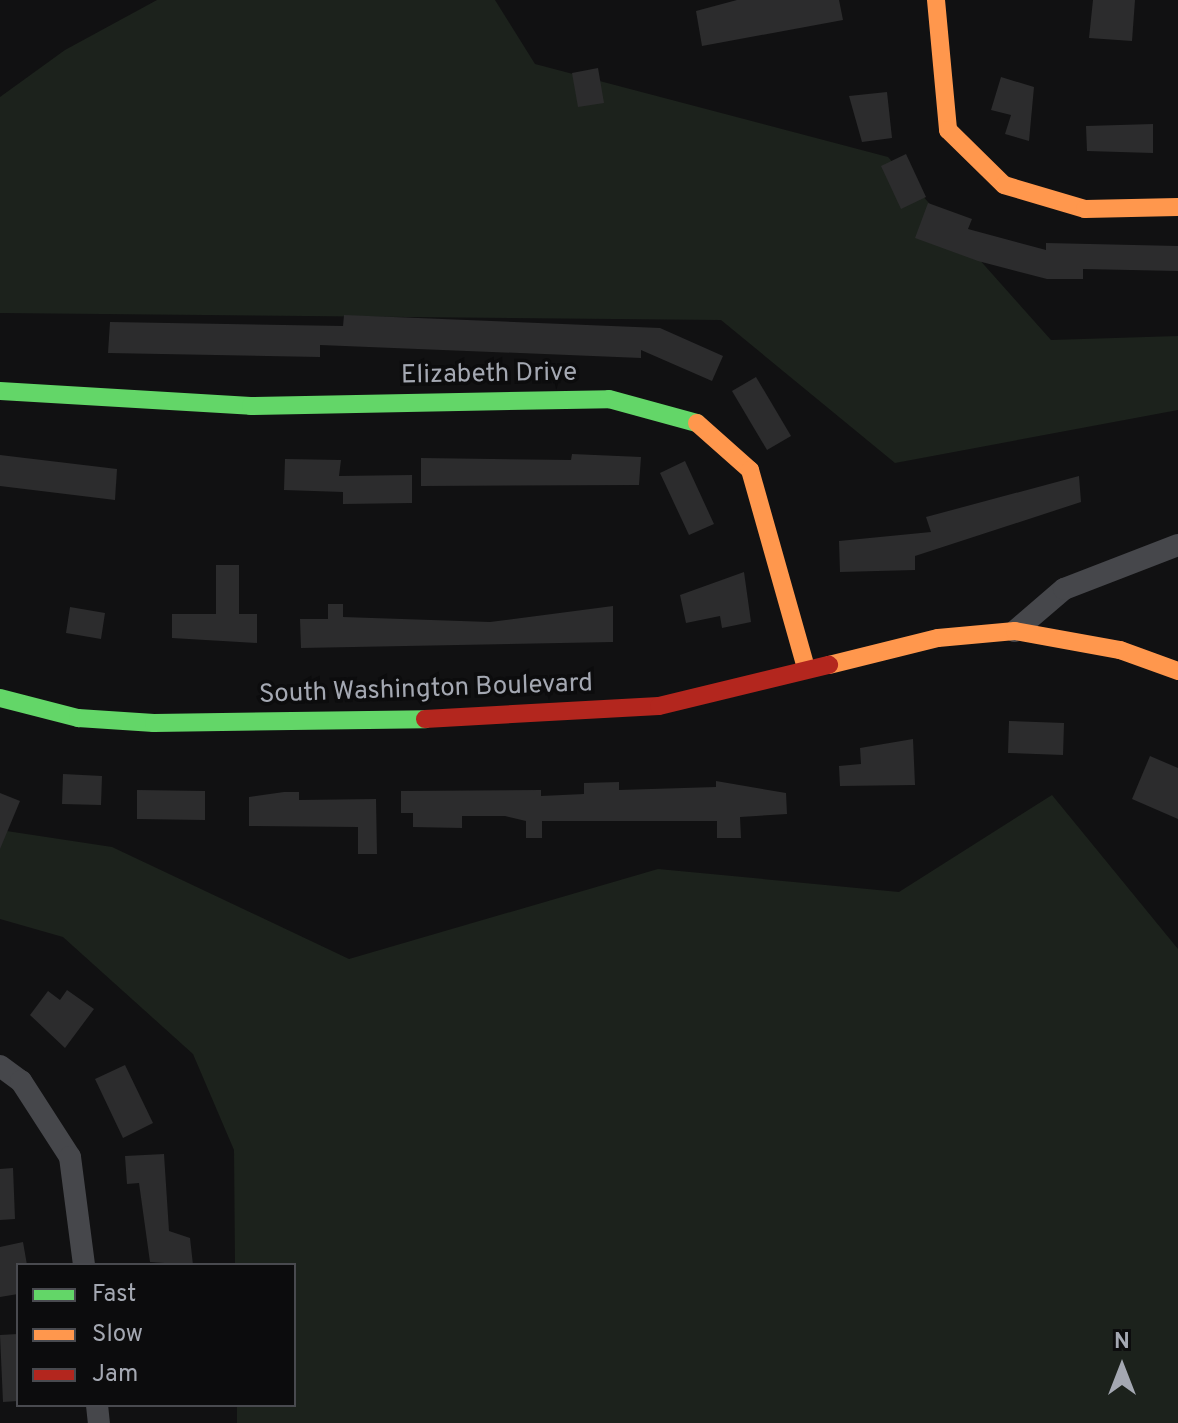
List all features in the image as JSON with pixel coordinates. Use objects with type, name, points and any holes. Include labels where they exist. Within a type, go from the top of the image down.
[{"type":"street","points":[[936,0],[948,130],[1004,185],[1085,209],[1178,207]]},
{"type":"street","name":"Elizabeth Drive","points":[[0,391],[251,406],[609,399],[689,416],[750,470],[806,668]]},
{"type":"street","points":[[1015,631],[1064,589],[1178,545]]},
{"type":"street","name":"South Washington Boulevard","points":[[0,698],[78,718],[154,723],[522,718],[659,706],[938,638],[1015,631],[1120,650],[1178,671]]},
{"type":"street","points":[[0,1066],[21,1081],[70,1157],[84,1263]]},
{"type":"shaded area","points":[[157,0],[495,0],[535,64],[888,157],[1051,340],[1178,336],[1178,410],[895,463],[721,320],[0,313],[0,97],[65,50]]},
{"type":"shaded area","points":[[1052,795],[1178,949],[1178,1423],[237,1423],[237,1407],[296,1407],[296,1263],[235,1263],[234,1150],[193,1054],[63,937],[0,919],[0,830],[112,847],[349,959],[658,869],[899,892]]},
{"type":"building","points":[[737,0],[839,0],[843,20],[702,46],[696,11]]},
{"type":"building","points":[[1093,0],[1135,0],[1132,41],[1089,38]]},
{"type":"building","points":[[598,68],[604,103],[578,107],[572,73]]},
{"type":"building","points":[[1001,77],[1034,87],[1029,141],[1005,134],[1011,115],[991,110]]},
{"type":"building","points":[[887,92],[892,138],[862,142],[849,96]]},
{"type":"building","points":[[1153,124],[1153,153],[1087,151],[1086,126]]},
{"type":"building","points":[[906,154],[926,197],[901,209],[881,166]]},
{"type":"building","points":[[928,203],[972,219],[968,229],[1046,250],[1046,243],[1178,246],[1178,271],[1083,269],[1083,279],[1047,279],[978,261],[915,238]]},
{"type":"building","points":[[344,315],[660,328],[723,356],[712,381],[641,350],[641,358],[320,345],[320,357],[108,353],[110,322],[343,326]]},
{"type":"building","points":[[756,377],[791,436],[767,450],[732,391]]},
{"type":"building","points":[[572,454],[641,457],[639,485],[421,486],[421,458],[571,460]]},
{"type":"building","points":[[0,455],[117,469],[115,500],[0,486]]},
{"type":"building","points":[[285,459],[341,460],[339,476],[412,475],[412,503],[343,504],[343,492],[284,490]]},
{"type":"building","points":[[685,461],[714,524],[689,535],[660,473]]},
{"type":"building","points":[[1079,476],[1081,502],[915,556],[915,570],[840,572],[839,541],[931,532],[926,517]]},
{"type":"building","points":[[216,565],[239,565],[239,614],[257,614],[257,643],[172,638],[172,614],[216,614]]},
{"type":"building","points":[[744,572],[751,622],[722,628],[720,616],[686,623],[680,595]]},
{"type":"building","points":[[328,604],[343,604],[343,617],[490,622],[613,606],[613,642],[301,648],[300,619],[328,619]]},
{"type":"building","points":[[70,607],[105,613],[101,639],[66,633]]},
{"type":"building","points":[[1009,721],[1064,723],[1063,755],[1008,753]]},
{"type":"building","points":[[913,739],[915,785],[840,786],[839,766],[861,764],[860,748]]},
{"type":"building","points":[[1150,756],[1178,768],[1178,819],[1132,799]]},
{"type":"building","points":[[63,774],[102,776],[101,805],[62,804]]},
{"type":"building","points":[[716,781],[786,793],[787,814],[740,817],[741,838],[717,838],[717,821],[542,821],[542,838],[526,838],[526,821],[505,816],[462,816],[462,828],[413,827],[413,813],[401,813],[401,791],[541,790],[541,796],[584,794],[584,783],[619,782],[619,790],[716,787]]},
{"type":"building","points":[[137,790],[205,791],[205,820],[137,819]]},
{"type":"building","points":[[299,792],[299,800],[376,799],[377,854],[358,854],[358,827],[249,826],[249,797]]},
{"type":"building","points":[[0,793],[20,801],[0,849]]},
{"type":"building","points":[[67,990],[94,1009],[65,1048],[30,1015],[48,991],[60,1000]]},
{"type":"building","points":[[125,1065],[153,1123],[123,1138],[95,1079]]},
{"type":"building","points":[[164,1154],[169,1231],[190,1238],[193,1263],[150,1262],[139,1183],[127,1184],[125,1156]]},
{"type":"building","points":[[13,1168],[15,1219],[0,1220],[0,1169]]},
{"type":"building","points":[[23,1242],[27,1263],[16,1263],[16,1294],[0,1297],[0,1247]]},
{"type":"building","points":[[16,1334],[16,1401],[3,1402],[0,1335]]},
{"type":"traffic: fast","points":[[0,391],[251,406],[609,399],[697,423]]},
{"type":"traffic: fast","points":[[0,698],[78,718],[154,723],[425,719]]},
{"type":"traffic: slow","points":[[936,0],[948,130],[1004,185],[1085,209],[1178,207]]},
{"type":"traffic: slow","points":[[697,423],[750,470],[806,668]]},
{"type":"traffic: slow","points":[[829,665],[938,638],[1015,631],[1120,650],[1178,671]]},
{"type":"traffic: jam","points":[[425,719],[659,706],[829,665]]}]
